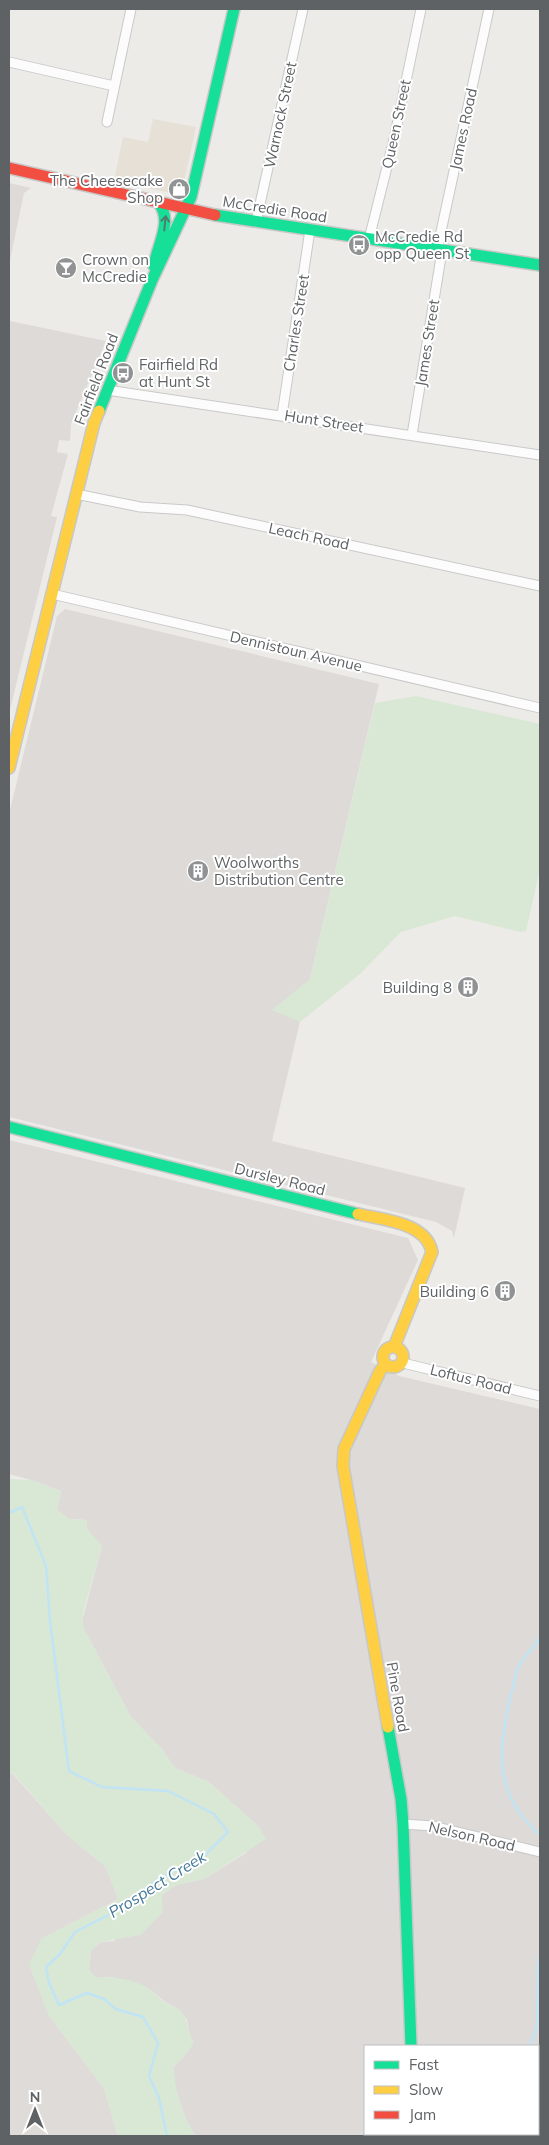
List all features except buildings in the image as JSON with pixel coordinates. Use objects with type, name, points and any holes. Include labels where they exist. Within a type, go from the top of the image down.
[{"type":"street","points":[[107,122],[131,9]]},
{"type":"street","name":"Fairfield Road","points":[[9,768],[94,423],[152,280],[186,209],[192,192],[234,9]]},
{"type":"street","name":"Warnock Street","points":[[256,222],[303,9]]},
{"type":"street","name":"Queen Street","points":[[369,239],[394,139],[421,9]]},
{"type":"street","name":"James Road","points":[[439,250],[488,9]]},
{"type":"street","points":[[9,62],[114,86]]},
{"type":"street","name":"McCredie Road","points":[[9,168],[186,209],[256,222],[540,265]]},
{"type":"street","points":[[152,280],[158,246],[167,222],[164,209],[158,202]]},
{"type":"street","name":"Charles Street","points":[[282,415],[310,230]]},
{"type":"street","name":"James Street","points":[[412,435],[439,250]]},
{"type":"street","name":"Hunt Street","points":[[107,390],[540,455]]},
{"type":"street","name":"Leach Road","points":[[76,494],[140,507],[187,510],[540,586]]},
{"type":"street","name":"Dennistoun Avenue","points":[[52,594],[540,708]]},
{"type":"street","name":"Dursley Road","points":[[9,1127],[414,1228],[423,1233],[430,1241],[432,1252],[394,1347]]},
{"type":"street","points":[[394,1347],[402,1352],[403,1361],[395,1367],[386,1364],[383,1358],[384,1352],[388,1348],[394,1347]]},
{"type":"street","name":"Loftus Road","points":[[403,1361],[407,1364],[540,1396]]},
{"type":"street","name":"Pine Road","points":[[386,1364],[380,1371],[344,1449],[343,1466],[399,1789],[403,1824],[411,2045]]},
{"type":"street","name":"Nelson Road","points":[[403,1824],[433,1826],[540,1852]]},
{"type":"shaded area","points":[[153,119],[196,127],[181,195],[114,181],[123,137],[148,142]]},
{"type":"shaded area","points":[[9,183],[31,188],[24,193],[9,265]]},
{"type":"shaded area","points":[[10,321],[106,341],[71,424],[70,441],[59,440],[57,452],[68,454],[51,516],[57,517],[9,714]]},
{"type":"shaded area","points":[[65,609],[379,684],[272,1141],[465,1188],[454,1238],[452,1231],[436,1222],[9,1117],[9,814],[57,616]]},
{"type":"shaded area","points":[[9,1140],[408,1238],[418,1260],[371,1362],[399,1376],[540,1409],[540,2136],[195,2136],[186,2119],[176,2092],[173,2067],[184,2057],[190,2036],[187,2020],[179,2009],[165,2002],[151,1990],[112,1977],[95,1977],[89,1970],[91,1950],[101,1942],[114,1941],[162,1895],[176,1885],[204,1879],[246,1853],[259,1827],[209,1782],[175,1768],[161,1748],[131,1717],[83,1627],[82,1621],[102,1546],[87,1529],[87,1520],[69,1519],[57,1510],[61,1491],[9,1474]]},
{"type":"shaded area","points":[[12,1773],[67,1835],[106,1867],[118,1899],[41,1939],[49,2016],[104,2088],[118,2136],[9,2136],[9,1775]]},
{"type":"green space","points":[[416,696],[540,724],[540,869],[526,931],[520,932],[455,916],[401,932],[360,974],[300,1022],[272,1010],[310,979],[375,703]]},
{"type":"green space","points":[[9,1479],[31,1480],[61,1491],[57,1510],[69,1519],[87,1520],[87,1529],[102,1546],[83,1613],[83,1627],[131,1717],[161,1748],[175,1768],[209,1782],[259,1827],[266,1839],[204,1879],[176,1885],[162,1895],[163,1912],[141,1935],[101,1942],[91,1951],[89,1970],[95,1977],[110,1977],[137,1982],[150,1989],[164,2002],[179,2009],[183,2015],[194,2043],[184,2057],[173,2067],[180,2103],[195,2136],[118,2136],[104,2088],[49,2016],[29,1965],[41,1939],[118,1899],[106,1867],[67,1835],[13,1773],[9,1775]]},
{"type":"waterway","name":"Prospect Creek","points":[[9,1513],[22,1507],[46,1566],[50,1621],[69,1771],[102,1787],[168,1791],[214,1814],[228,1832],[205,1855],[158,1879],[120,1909],[75,1932],[60,1954],[46,1967],[49,1983],[59,2005],[87,1993],[104,1999],[116,2009],[143,2017],[158,2043],[149,2076],[159,2098],[167,2136]]},
{"type":"waterway","points":[[540,1638],[519,1666],[516,1674],[506,1719],[502,1755],[503,1773],[514,1805],[525,1820],[540,1835]]},
{"type":"waterway","points":[[530,2045],[537,2027],[540,1955]]},
{"type":"traffic: fast","points":[[99,411],[152,280],[191,197],[234,9]]},
{"type":"traffic: fast","points":[[154,266],[165,225],[163,209],[158,202]]},
{"type":"traffic: fast","points":[[215,215],[540,265]]},
{"type":"traffic: fast","points":[[9,1127],[358,1214]]},
{"type":"traffic: fast","points":[[388,1727],[401,1799],[403,1824],[411,2045]]},
{"type":"traffic: slow","points":[[9,768],[94,423],[99,411]]},
{"type":"traffic: slow","points":[[358,1214],[413,1228],[428,1242],[432,1252],[394,1347]]},
{"type":"traffic: slow","points":[[393,1347],[400,1350],[403,1357],[400,1364],[393,1367],[386,1364],[383,1357],[386,1350],[393,1347]]},
{"type":"traffic: slow","points":[[386,1364],[380,1371],[344,1449],[343,1466],[388,1727]]},
{"type":"traffic: jam","points":[[9,168],[215,215]]},
{"type":"place","name":"The Cheesecake Shop","points":[[179,189]]},
{"type":"place","name":"McCredie Rd opp Queen St","points":[[359,245]]},
{"type":"place","name":"Crown on McCredie","points":[[66,268]]},
{"type":"place","name":"Fairfield Rd at Hunt St","points":[[123,373]]},
{"type":"place","name":"Woolworths Distribution Centre","points":[[198,871]]},
{"type":"place","name":"Building 8","points":[[468,987]]},
{"type":"place","name":"Building 6","points":[[505,1291]]}]
